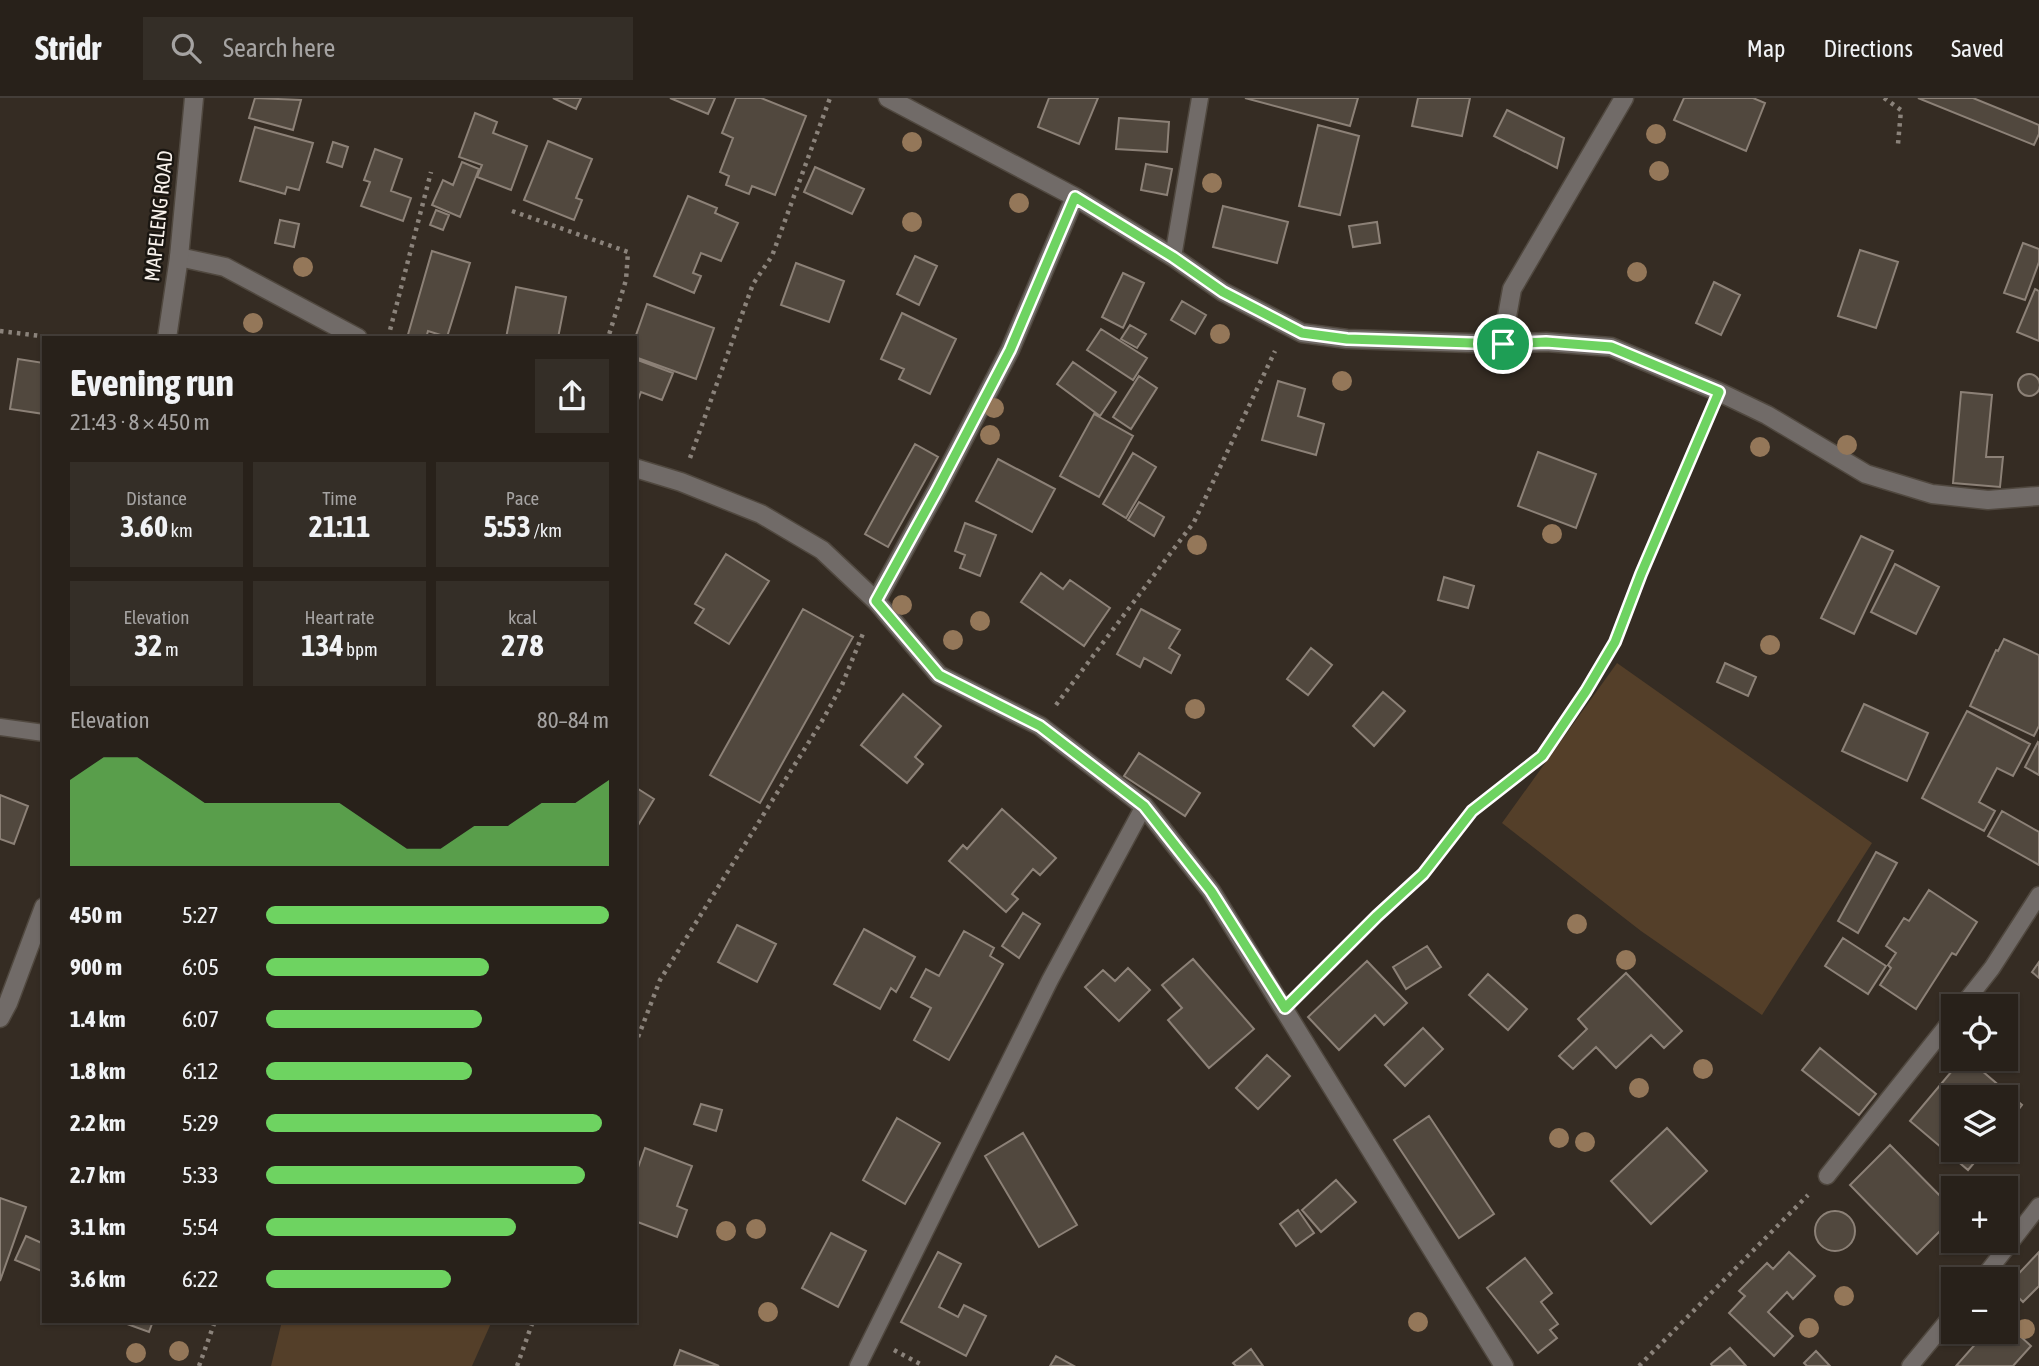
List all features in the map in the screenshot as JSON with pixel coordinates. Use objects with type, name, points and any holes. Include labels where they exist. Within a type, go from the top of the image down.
[{"type":"street","name":"MAPELENG ROAD","points":[[167,336],[179,257],[194,98]]},
{"type":"street","points":[[888,98],[1075,197],[1173,257],[1223,292],[1302,333],[1347,339],[1503,344],[1546,342],[1611,347],[1767,415],[1866,474],[1932,494],[1987,500],[2039,496]]},
{"type":"street","points":[[1503,344],[1512,289],[1624,98]]},
{"type":"street","points":[[876,601],[1010,350],[1075,197]]},
{"type":"street","points":[[179,257],[225,267],[354,336]]},
{"type":"street","points":[[637,469],[681,482],[761,514],[822,550],[876,601],[939,675],[1040,726],[1144,806],[1211,891],[1504,1366]]},
{"type":"street","points":[[3,1007],[42,912]]},
{"type":"lane","points":[[1173,257],[1200,98]]},
{"type":"lane","points":[[0,727],[42,733]]},
{"type":"lane","points":[[858,1366],[1050,980],[1144,806]]},
{"type":"lane","points":[[1971,994],[1992,968],[2039,895]]},
{"type":"lane","points":[[1828,1176],[1941,1033]]},
{"type":"lane","points":[[1991,1267],[2039,1206]]},
{"type":"lane","points":[[1910,1366],[1941,1329]]},
{"type":"path","points":[[681,482],[754,284],[772,256],[830,98]]},
{"type":"path","points":[[1884,98],[1901,110],[1898,144]]},
{"type":"path","points":[[389,336],[431,172]]},
{"type":"path","points":[[512,211],[628,252],[626,280],[609,336]]},
{"type":"path","points":[[1040,726],[1194,522],[1288,325]]},
{"type":"path","points":[[0,331],[42,336]]},
{"type":"path","points":[[1285,1008],[1423,874],[1472,811],[1542,756],[1615,642],[1641,574],[1719,392]]},
{"type":"path","points":[[637,1040],[660,980],[842,685],[876,601]]},
{"type":"path","points":[[1639,1366],[1828,1176]]},
{"type":"path","points":[[199,1366],[214,1323]]},
{"type":"path","points":[[517,1366],[532,1323]]},
{"type":"shaded area","points":[[1617,663],[1872,843],[1762,1015],[1641,931],[1502,823]]},
{"type":"shaded area","points":[[282,1323],[491,1323],[472,1366],[271,1366]]},
{"type":"building","points":[[255,98],[301,100],[293,130],[249,118]]},
{"type":"building","points":[[553,98],[581,98],[576,109]]},
{"type":"building","points":[[670,98],[715,98],[708,114]]},
{"type":"building","points":[[736,98],[761,98],[806,116],[775,195],[752,186],[749,194],[726,185],[729,176],[720,172],[733,138],[722,133]]},
{"type":"building","points":[[1049,98],[1098,98],[1079,144],[1038,127]]},
{"type":"building","points":[[1245,98],[1358,98],[1350,126]]},
{"type":"building","points":[[1418,98],[1470,98],[1462,136],[1412,126]]},
{"type":"building","points":[[1684,98],[1753,98],[1765,103],[1746,151],[1674,120]]},
{"type":"building","points":[[1918,98],[1973,98],[2039,125],[2039,134],[2034,145]]},
{"type":"building","points":[[1507,110],[1564,138],[1557,168],[1494,136]]},
{"type":"building","points":[[475,113],[497,122],[493,133],[527,146],[511,190],[477,177],[482,165],[459,157]]},
{"type":"building","points":[[1119,118],[1169,122],[1167,152],[1116,149]]},
{"type":"building","points":[[1318,125],[1359,136],[1340,215],[1299,206]]},
{"type":"building","points":[[255,127],[313,143],[299,190],[287,187],[285,194],[240,181]]},
{"type":"building","points":[[548,141],[592,159],[576,198],[582,200],[574,220],[524,200]]},
{"type":"building","points":[[333,142],[348,147],[342,167],[327,162]]},
{"type":"building","points":[[375,149],[402,159],[391,191],[411,198],[403,221],[361,206],[370,182],[364,180]]},
{"type":"building","points":[[462,162],[479,169],[460,217],[432,205],[443,180],[453,185]]},
{"type":"building","points":[[1146,164],[1172,169],[1167,195],[1141,190]]},
{"type":"building","points":[[815,167],[864,189],[852,214],[804,192]]},
{"type":"building","points":[[688,196],[717,208],[715,213],[738,223],[721,261],[701,253],[693,273],[701,276],[694,293],[654,276]]},
{"type":"building","points":[[1223,206],[1288,222],[1277,263],[1213,247]]},
{"type":"building","points":[[436,210],[449,215],[443,230],[430,225]]},
{"type":"building","points":[[280,220],[299,224],[294,247],[275,243]]},
{"type":"building","points":[[1377,222],[1380,243],[1353,247],[1349,226]]},
{"type":"building","points":[[2023,243],[2039,249],[2039,262],[2025,300],[2004,293]]},
{"type":"building","points":[[1860,250],[1898,262],[1876,328],[1838,316]]},
{"type":"building","points":[[432,251],[470,263],[447,336],[428,331],[427,336],[408,336]]},
{"type":"building","points":[[915,256],[937,266],[919,305],[897,294]]},
{"type":"building","points":[[796,263],[844,281],[829,322],[781,305]]},
{"type":"building","points":[[1123,273],[1144,283],[1123,328],[1102,317]]},
{"type":"building","points":[[1714,282],[1740,295],[1721,335],[1696,323]]},
{"type":"building","points":[[516,287],[566,297],[558,336],[506,336]]},
{"type":"building","points":[[2035,289],[2039,291],[2039,341],[2017,332]]},
{"type":"building","points":[[1182,301],[1206,315],[1195,334],[1171,320]]},
{"type":"building","points":[[647,304],[714,328],[696,379],[637,358],[636,336]]},
{"type":"building","points":[[902,313],[956,339],[930,394],[899,379],[904,369],[881,359]]},
{"type":"building","points":[[1130,325],[1146,334],[1137,348],[1121,339]]},
{"type":"building","points":[[1101,329],[1147,358],[1133,380],[1087,350]]},
{"type":"building","points":[[18,359],[42,363],[42,414],[10,409]]},
{"type":"building","points":[[637,360],[673,373],[662,400],[641,392],[637,403]]},
{"type":"building","points":[[1073,362],[1116,392],[1100,416],[1057,384]]},
{"type":"building","points":[[2029,374],[2037,377],[2040,385],[2037,393],[2029,396],[2021,393],[2018,385],[2021,377]]},
{"type":"building","points":[[1139,376],[1157,388],[1131,429],[1113,417]]},
{"type":"building","points":[[1278,381],[1305,389],[1298,416],[1324,424],[1316,455],[1262,440]]},
{"type":"building","points":[[1961,392],[1992,395],[1986,457],[2003,457],[2000,487],[1953,483]]},
{"type":"building","points":[[1094,414],[1133,436],[1099,497],[1060,476]]},
{"type":"building","points":[[915,444],[938,457],[888,547],[865,534]]},
{"type":"building","points":[[1538,452],[1596,474],[1576,528],[1518,506]]},
{"type":"building","points":[[1133,453],[1156,467],[1126,518],[1103,504]]},
{"type":"building","points":[[998,459],[1055,489],[1032,532],[976,501]]},
{"type":"building","points":[[1139,502],[1164,517],[1154,536],[1128,520]]},
{"type":"building","points":[[965,523],[996,535],[980,576],[960,568],[965,555],[955,551]]},
{"type":"building","points":[[1861,536],[1893,551],[1854,634],[1821,618]]},
{"type":"building","points":[[726,554],[769,581],[729,644],[695,623],[704,609],[695,604]]},
{"type":"building","points":[[1895,564],[1939,587],[1916,634],[1871,612]]},
{"type":"building","points":[[1041,573],[1063,589],[1070,580],[1110,608],[1084,646],[1021,602]]},
{"type":"building","points":[[1444,577],[1474,586],[1468,608],[1438,600]]},
{"type":"building","points":[[803,609],[853,637],[760,803],[710,775]]},
{"type":"building","points":[[1141,609],[1180,630],[1169,648],[1180,655],[1171,673],[1144,658],[1140,667],[1117,654]]},
{"type":"building","points":[[2004,639],[2039,655],[2039,726],[2034,736],[1970,706],[1996,650],[1998,651]]},
{"type":"building","points":[[1311,648],[1332,665],[1308,695],[1287,679]]},
{"type":"building","points":[[1725,663],[1756,677],[1748,696],[1717,682]]},
{"type":"building","points":[[1383,692],[1405,711],[1374,746],[1353,726]]},
{"type":"building","points":[[903,694],[941,726],[915,757],[923,764],[907,783],[861,745]]},
{"type":"building","points":[[1864,704],[1928,733],[1907,781],[1842,751]]},
{"type":"building","points":[[1967,711],[2030,744],[2013,776],[1997,768],[1979,802],[1995,811],[1984,831],[1922,798]]},
{"type":"building","points":[[2039,743],[2039,775],[2025,767]]},
{"type":"building","points":[[1139,753],[1200,793],[1185,816],[1124,776]]},
{"type":"building","points":[[637,788],[654,799],[637,827]]},
{"type":"building","points":[[0,795],[28,806],[14,844],[0,839]]},
{"type":"building","points":[[1002,809],[1056,858],[1040,875],[1033,869],[1012,894],[1018,899],[1006,912],[949,861],[963,845],[967,849]]},
{"type":"building","points":[[2002,811],[2039,832],[2039,865],[1988,836]]},
{"type":"building","points":[[1876,852],[1897,863],[1858,933],[1838,921]]},
{"type":"building","points":[[1929,890],[1977,922],[1956,955],[1952,953],[1916,1009],[1880,985],[1891,968],[1888,965],[1896,953],[1886,946],[1904,918],[1909,921]]},
{"type":"building","points":[[1023,913],[1040,924],[1019,958],[1002,946]]},
{"type":"building","points":[[737,925],[776,944],[757,982],[718,962]]},
{"type":"building","points":[[864,929],[915,957],[896,992],[891,988],[880,1009],[834,984]]},
{"type":"building","points":[[964,931],[994,948],[990,956],[1003,964],[949,1060],[914,1040],[931,1008],[911,997],[926,969],[939,976]]},
{"type":"building","points":[[1843,938],[1886,966],[1868,994],[1825,966]]},
{"type":"building","points":[[1427,946],[1441,967],[1406,989],[1393,967]]},
{"type":"building","points":[[1193,959],[1254,1029],[1209,1068],[1168,1020],[1182,1008],[1162,985]]},
{"type":"building","points":[[1367,961],[1407,1003],[1384,1025],[1375,1015],[1339,1050],[1308,1017]]},
{"type":"building","points":[[2039,962],[2039,978],[2032,972]]},
{"type":"building","points":[[1128,968],[1150,990],[1119,1021],[1085,987],[1103,970],[1115,981]]},
{"type":"building","points":[[1626,973],[1682,1031],[1664,1048],[1651,1035],[1616,1068],[1596,1047],[1573,1069],[1559,1056],[1587,1029],[1578,1019]]},
{"type":"building","points":[[1488,974],[1527,1009],[1508,1030],[1469,995]]},
{"type":"building","points":[[1423,1028],[1443,1049],[1405,1086],[1385,1065]]},
{"type":"building","points":[[1820,1048],[1876,1094],[1859,1115],[1802,1070]]},
{"type":"building","points":[[1267,1055],[1290,1076],[1258,1109],[1236,1088]]},
{"type":"building","points":[[1952,1071],[1982,1071],[1999,1085],[1941,1085],[1941,1147],[1910,1121]]},
{"type":"building","points":[[701,1104],[722,1110],[716,1131],[694,1124]]},
{"type":"building","points":[[1429,1116],[1494,1214],[1459,1238],[1394,1140]]},
{"type":"building","points":[[897,1118],[940,1143],[905,1204],[863,1180]]},
{"type":"building","points":[[1667,1128],[1707,1171],[1651,1224],[1611,1181]]},
{"type":"building","points":[[1023,1133],[1077,1225],[1039,1247],[985,1156]]},
{"type":"building","points":[[1890,1145],[1941,1197],[1941,1230],[1917,1254],[1850,1185]]},
{"type":"building","points":[[645,1148],[692,1166],[677,1206],[687,1210],[677,1237],[637,1222],[637,1170]]},
{"type":"building","points":[[1959,1162],[1975,1162],[1968,1170]]},
{"type":"building","points":[[1336,1180],[1356,1202],[1321,1232],[1302,1210]]},
{"type":"building","points":[[0,1198],[26,1207],[0,1281]]},
{"type":"building","points":[[1298,1210],[1314,1233],[1296,1246],[1280,1224]]},
{"type":"building","points":[[1835,1211],[1843,1212],[1849,1217],[1854,1223],[1854,1239],[1849,1245],[1843,1250],[1835,1251],[1827,1250],[1821,1245],[1816,1239],[1815,1231],[1816,1223],[1821,1217],[1827,1212]]},
{"type":"building","points":[[831,1233],[866,1251],[838,1307],[802,1288]]},
{"type":"building","points":[[26,1236],[42,1243],[42,1271],[15,1260]]},
{"type":"building","points":[[938,1252],[961,1264],[939,1307],[958,1317],[964,1305],[986,1316],[966,1356],[901,1322]]},
{"type":"building","points":[[1789,1252],[1815,1276],[1793,1299],[1787,1292],[1768,1312],[1793,1336],[1774,1356],[1729,1313],[1745,1296],[1739,1291],[1767,1263],[1773,1269]]},
{"type":"building","points":[[2039,1252],[2039,1286],[2023,1302],[2018,1297],[2018,1274]]},
{"type":"building","points":[[1525,1258],[1552,1293],[1541,1302],[1558,1324],[1550,1330],[1557,1338],[1538,1353],[1487,1288]]},
{"type":"building","points":[[124,1323],[152,1323],[149,1332]]},
{"type":"building","points":[[2018,1334],[2031,1346],[2013,1366],[1956,1366],[1975,1344],[2018,1344]]},
{"type":"building","points":[[1730,1348],[1746,1366],[1712,1366],[1711,1364]]},
{"type":"building","points":[[1251,1349],[1263,1366],[1236,1366],[1233,1363]]},
{"type":"building","points":[[680,1350],[719,1366],[674,1366]]},
{"type":"building","points":[[1816,1351],[1830,1366],[1807,1366],[1804,1363]]},
{"type":"building","points":[[1056,1356],[1074,1366],[1050,1366]]},
{"type":"route","points":[[1075,197],[1173,257],[1223,292],[1302,333],[1347,339],[1503,344],[1546,342],[1611,347],[1719,392],[1641,574],[1615,642],[1542,756],[1472,811],[1423,874],[1285,1008],[1211,891],[1144,806],[1040,726],[939,675],[876,601],[1010,350],[1075,197]]}]
